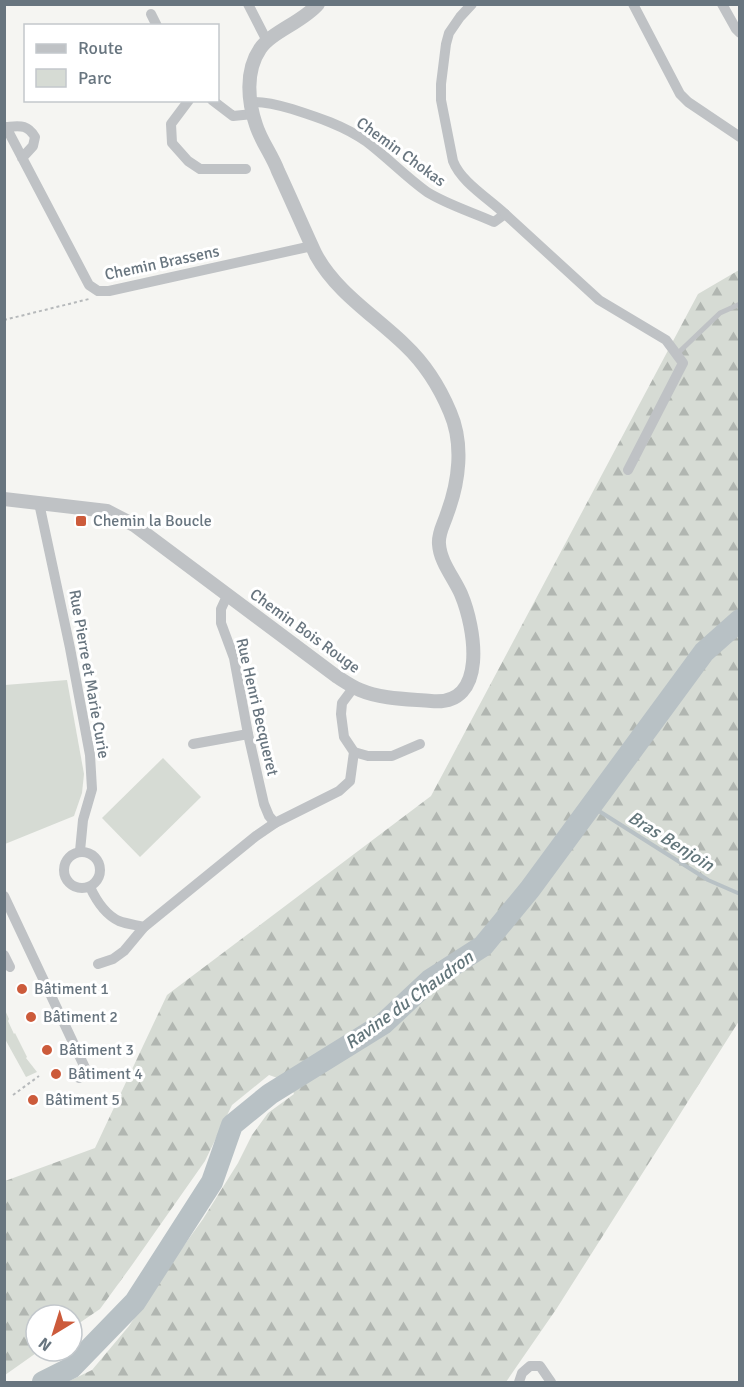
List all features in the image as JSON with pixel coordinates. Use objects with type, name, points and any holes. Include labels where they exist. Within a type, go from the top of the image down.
[{"type":"street","points":[[248,4],[267,41]]},
{"type":"street","name":"Chemin Bois Rouge","points":[[4,499],[106,511],[134,525],[227,596],[354,687],[375,695],[438,702],[452,700],[459,696],[468,684],[473,660],[472,639],[466,609],[442,559],[438,539],[459,470],[455,425],[435,382],[411,351],[338,286],[324,269],[256,126],[252,108],[250,75],[254,58],[267,41],[305,16],[318,4]]},
{"type":"street","name":"Chemin Chokas","points":[[252,108],[258,102],[274,104],[352,132],[419,186],[440,199],[494,222],[505,214],[456,169],[441,100],[441,84],[449,33],[472,4]]},
{"type":"street","points":[[633,4],[680,94],[688,102],[740,137]]},
{"type":"street","points":[[722,4],[740,33]]},
{"type":"street","points":[[151,14],[156,24]]},
{"type":"street","points":[[188,102],[171,124],[172,143],[188,161],[200,169],[246,169]]},
{"type":"street","points":[[215,102],[233,116],[252,108]]},
{"type":"street","name":"Chemin Brassens","points":[[22,158],[89,285],[98,291],[109,291],[312,246]]},
{"type":"street","points":[[505,214],[599,300],[666,340],[683,363],[628,470]]},
{"type":"street","name":"Rue Pierre et Marie Curie","points":[[39,503],[90,754],[92,789],[83,820],[80,851]]},
{"type":"street","name":"Rue Henri Becqueret","points":[[227,596],[221,609],[221,623],[234,658],[264,804],[275,824]]},
{"type":"street","points":[[98,964],[113,959],[124,951],[144,927],[256,836],[339,791],[350,781],[354,752],[344,736],[341,714],[342,703],[354,687]]},
{"type":"street","points":[[193,744],[248,734]]},
{"type":"street","points":[[354,752],[368,756],[392,756],[420,744]]},
{"type":"street","points":[[80,851],[88,852],[96,857],[100,865],[97,882],[90,887],[81,888],[72,885],[66,879],[65,861],[80,851]]},
{"type":"street","points":[[90,887],[95,897],[119,921],[144,927]]},
{"type":"street","points":[[4,896],[87,1072],[78,1078]]},
{"type":"street","points":[[4,955],[10,967]]},
{"type":"street","points":[[519,1383],[522,1373],[530,1366],[540,1366],[550,1383]]},
{"type":"lane","points":[[677,354],[720,313],[740,304]]},
{"type":"path","points":[[4,320],[85,300]]},
{"type":"path","points":[[13,1095],[39,1076]]},
{"type":"green space","points":[[739,270],[739,1021],[557,1308],[506,1382],[67,1382],[92,1370],[129,1326],[203,1219],[238,1163],[252,1135],[268,1113],[294,1094],[289,1082],[269,1075],[232,1105],[205,1161],[100,1309],[84,1320],[84,1303],[24,1303],[24,1362],[5,1375],[5,1181],[95,1148],[167,995],[431,796],[698,294]]},
{"type":"green space","points":[[67,680],[84,774],[82,793],[74,816],[5,844],[5,685]]},
{"type":"green space","points":[[163,758],[201,797],[140,857],[102,818]]},
{"type":"green space","points":[[5,1010],[26,1058],[37,1072],[26,1077],[5,1039]]},
{"type":"waterway","name":"Ravine du Chaudron","points":[[43,1382],[71,1368],[135,1302],[212,1182],[232,1125],[270,1094],[383,1024],[430,980],[483,946],[530,889],[704,652],[740,620]]},
{"type":"waterway","name":"Bras Benjoin","points":[[591,806],[708,880],[740,894]]},
{"type":"place","name":"Chemin la Boucle","points":[[81,521]]},
{"type":"place","name":"Bâtiment 1","points":[[22,989]]},
{"type":"place","name":"Bâtiment 2","points":[[31,1017]]},
{"type":"place","name":"Bâtiment 3","points":[[47,1050]]},
{"type":"place","name":"Bâtiment 4","points":[[56,1074]]},
{"type":"place","name":"Bâtiment 5","points":[[33,1100]]}]
